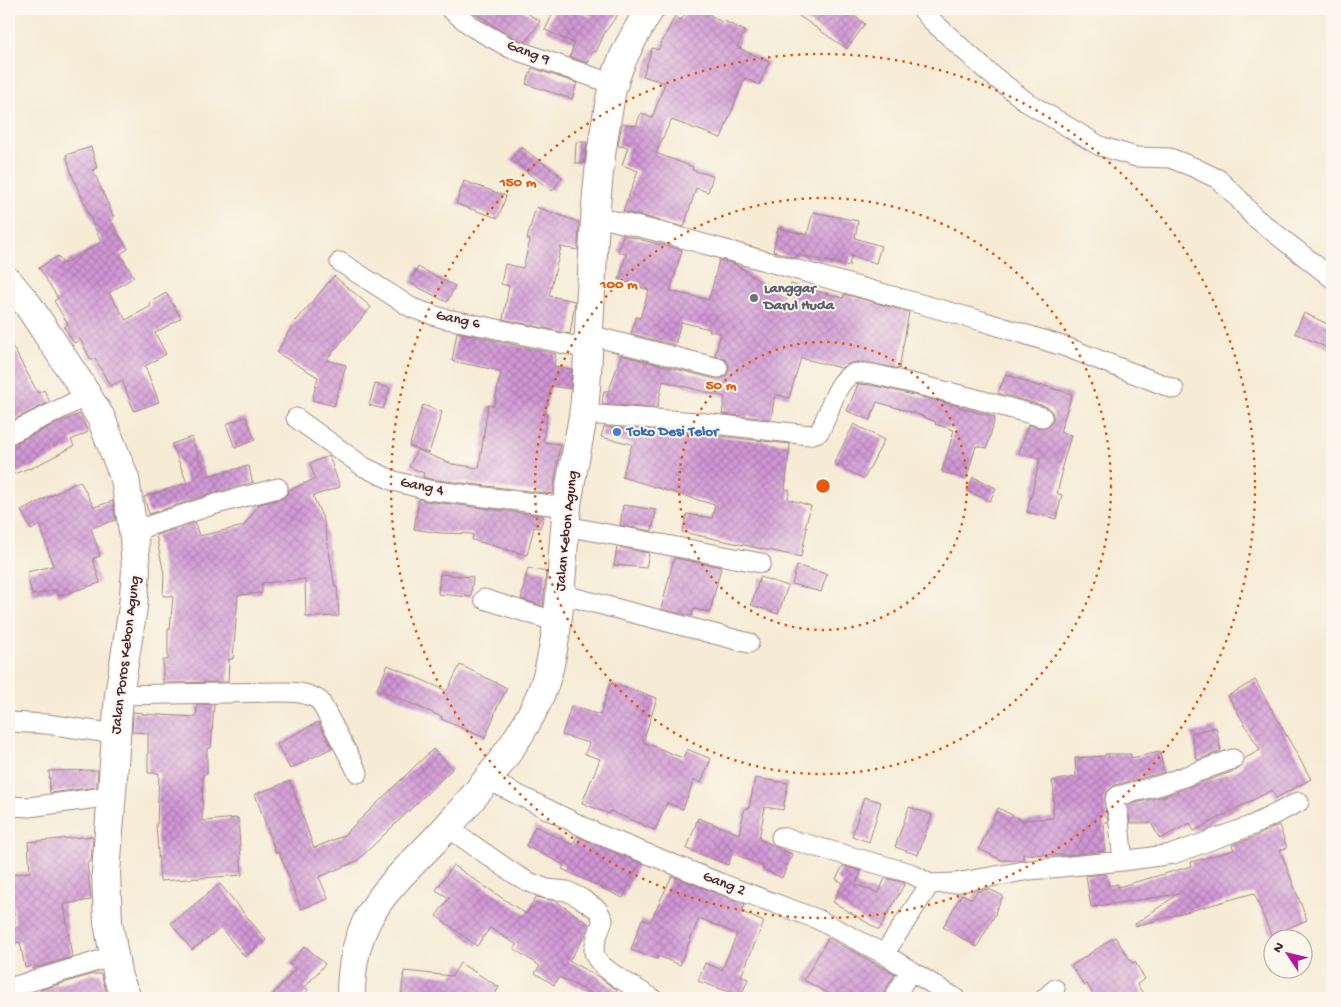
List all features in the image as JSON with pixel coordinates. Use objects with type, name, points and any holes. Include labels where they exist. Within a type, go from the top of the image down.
[{"type":"main road","name":"Jalan Kebon Agung","points":[[351,998],[351,974],[358,942],[372,910],[394,881],[447,827],[523,731],[537,703],[546,678],[557,622],[567,517],[583,414],[594,216],[602,142],[613,84],[650,9]]},
{"type":"main road","name":"Jalan Poros Kebon Agung","points":[[9,282],[28,305],[101,418],[125,479],[133,531],[136,571],[133,607],[119,695],[106,873],[108,922],[118,978],[127,998]]},
{"type":"street","name":"Gang 9","points":[[450,9],[474,28],[510,48],[613,84]]},
{"type":"street","points":[[922,9],[930,19],[987,72],[1028,103],[1100,146],[1136,157],[1170,158],[1218,179],[1254,216],[1332,278]]},
{"type":"street","points":[[594,216],[982,321],[1066,347],[1174,389]]},
{"type":"street","name":"Gang 6","points":[[340,262],[412,308],[442,318],[504,330],[588,342],[718,368]]},
{"type":"street","points":[[583,414],[697,422],[809,435],[819,432],[825,423],[838,388],[845,379],[851,374],[861,372],[969,397],[1042,417]]},
{"type":"street","points":[[9,434],[87,396]]},
{"type":"street","name":"Gang 4","points":[[296,418],[364,467],[394,481],[428,490],[567,517],[761,563]]},
{"type":"street","points":[[133,531],[216,504],[278,488]]},
{"type":"street","points":[[560,594],[749,643]]},
{"type":"street","points":[[484,600],[557,622]]},
{"type":"street","points":[[119,695],[299,692],[314,696],[320,701],[358,773]]},
{"type":"street","points":[[9,722],[47,724],[116,734]]},
{"type":"street","points":[[1123,861],[1115,804],[1118,796],[1161,785],[1233,758]]},
{"type":"street","name":"Gang 2","points":[[486,779],[598,834],[720,883],[817,918],[884,954],[955,998]]},
{"type":"street","points":[[9,806],[29,807],[112,796]]},
{"type":"street","points":[[781,837],[910,872],[930,884],[955,883],[1030,870],[1173,854],[1253,825],[1299,802]]},
{"type":"street","points":[[447,827],[516,875],[529,882],[548,888],[567,891],[582,898],[598,910],[603,920],[594,951],[596,959],[615,976],[652,998]]},
{"type":"street","points":[[884,954],[930,884]]},
{"type":"street","points":[[9,988],[114,956]]},
{"type":"street","points":[[894,998],[911,970]]},
{"type":"building","points":[[468,9],[520,9],[540,21],[526,42],[515,38]]},
{"type":"building","points":[[555,9],[573,9],[591,17],[597,9],[622,9],[605,32],[596,52],[593,51],[588,63],[570,57],[574,43],[545,30]]},
{"type":"building","points":[[689,9],[701,9],[723,23],[724,21],[745,31],[737,47],[769,62],[759,85],[745,78],[721,138],[671,120],[656,153],[693,167],[692,170],[713,176],[708,192],[696,188],[684,227],[623,211],[638,171],[622,165],[628,147],[618,146],[622,123],[636,126],[641,113],[652,118],[665,83],[643,76],[652,48],[658,50],[675,16],[681,20]]},
{"type":"building","points":[[789,9],[845,9],[865,24],[847,49]]},
{"type":"building","points":[[532,68],[577,83],[572,99],[526,84]]},
{"type":"building","points":[[576,142],[587,142],[584,163],[575,163]]},
{"type":"building","points":[[91,147],[97,168],[93,170],[114,218],[110,220],[128,249],[120,254],[134,277],[109,293],[126,320],[151,306],[149,303],[166,293],[181,318],[155,333],[166,354],[145,366],[159,402],[134,411],[122,380],[110,386],[95,358],[91,360],[80,339],[74,343],[64,327],[68,324],[54,301],[58,298],[39,268],[58,256],[63,264],[101,242],[72,175],[66,155]]},
{"type":"building","points":[[521,147],[562,177],[552,191],[511,160]]},
{"type":"building","points":[[464,181],[506,196],[498,218],[456,204]]},
{"type":"building","points":[[536,207],[579,222],[578,250],[561,247],[549,296],[575,301],[570,334],[503,319],[509,286],[501,284],[505,264],[523,268],[530,240],[527,239]]},
{"type":"building","points":[[813,212],[858,221],[855,238],[881,246],[876,263],[851,256],[849,266],[797,255],[796,258],[773,251],[778,228],[807,235]]},
{"type":"building","points":[[623,235],[682,250],[670,291],[709,300],[719,260],[735,264],[787,300],[791,284],[843,298],[844,294],[909,312],[899,369],[864,362],[850,363],[841,368],[801,358],[789,398],[775,394],[771,419],[722,414],[725,397],[663,381],[657,408],[602,404],[604,391],[609,391],[621,355],[715,379],[721,379],[726,376],[729,370],[726,360],[715,356],[721,333],[681,322],[675,345],[631,334],[636,317],[640,318],[649,290],[619,280],[626,254],[618,252]]},
{"type":"building","points":[[418,267],[455,286],[447,302],[410,283]]},
{"type":"building","points":[[334,276],[371,307],[326,360],[346,365],[334,406],[312,400],[318,377],[277,353],[295,320]]},
{"type":"building","points":[[1304,313],[1332,326],[1332,350],[1295,333]]},
{"type":"building","points":[[457,332],[556,354],[554,366],[572,369],[570,389],[551,386],[545,414],[547,415],[543,442],[560,444],[553,494],[430,479],[423,477],[424,473],[409,467],[417,450],[452,464],[479,468],[488,405],[494,406],[501,371],[452,361]]},
{"type":"building","points":[[9,340],[38,393],[44,390],[50,402],[9,422]]},
{"type":"building","points":[[1006,374],[1040,387],[1041,385],[1072,394],[1060,432],[1071,435],[1061,470],[1063,470],[1057,493],[1062,495],[1056,519],[1027,512],[1040,459],[1019,453],[1028,425],[1045,428],[1053,420],[1053,414],[1045,406],[998,393]]},
{"type":"building","points":[[375,384],[390,388],[383,409],[369,405]]},
{"type":"building","points":[[858,384],[871,385],[959,406],[995,417],[987,448],[976,446],[966,479],[942,472],[954,430],[935,424],[936,422],[911,412],[877,402],[870,420],[847,411]]},
{"type":"building","points":[[423,405],[442,412],[429,453],[409,446]]},
{"type":"building","points":[[80,414],[88,432],[71,440],[74,446],[30,469],[9,476],[9,450],[19,446],[17,442]]},
{"type":"building","points":[[246,417],[255,440],[235,448],[226,424]]},
{"type":"building","points":[[854,424],[884,440],[864,479],[834,463]]},
{"type":"building","points":[[604,427],[691,433],[790,444],[785,489],[790,490],[788,499],[811,506],[805,527],[807,527],[801,557],[682,532],[687,514],[712,518],[715,505],[622,477],[632,444],[601,437]]},
{"type":"building","points":[[191,437],[206,476],[249,466],[252,481],[254,482],[149,514],[144,497],[187,483],[172,444]]},
{"type":"building","points":[[329,456],[340,487],[313,496],[324,521],[335,587],[337,587],[339,616],[306,617],[305,579],[262,583],[262,593],[238,595],[233,659],[229,659],[228,682],[163,683],[163,660],[168,660],[168,629],[170,629],[173,596],[163,596],[164,574],[156,535],[195,523],[199,536],[244,526],[259,504],[281,499],[286,496],[289,490],[315,479],[310,463]]},
{"type":"building","points":[[973,477],[996,488],[990,501],[967,491]]},
{"type":"building","points":[[80,481],[94,507],[113,501],[116,520],[91,528],[100,556],[93,559],[100,583],[58,596],[56,590],[32,595],[27,572],[53,566],[40,525],[31,530],[21,511]]},
{"type":"building","points":[[419,499],[544,516],[540,528],[534,527],[527,555],[472,540],[473,534],[440,533],[414,529]]},
{"type":"building","points":[[623,505],[656,510],[652,531],[620,525]]},
{"type":"building","points":[[617,547],[649,553],[646,568],[614,565]]},
{"type":"building","points":[[674,558],[721,567],[710,612],[694,609],[692,616],[661,609]]},
{"type":"building","points":[[797,566],[827,574],[821,592],[792,584]]},
{"type":"building","points":[[528,568],[546,572],[543,606],[521,599]]},
{"type":"building","points":[[440,574],[473,577],[471,597],[438,594]]},
{"type":"building","points":[[760,577],[788,586],[778,614],[751,605]]},
{"type":"building","points":[[388,665],[447,691],[460,665],[507,688],[485,738],[377,689]]},
{"type":"building","points":[[1255,680],[1311,779],[1276,798],[1272,790],[1194,831],[1190,823],[1160,839],[1151,823],[1130,823],[1127,805],[1165,796],[1237,770],[1242,766],[1244,759],[1260,750],[1228,696]]},
{"type":"building","points":[[610,683],[657,698],[643,742],[683,758],[687,749],[711,759],[701,783],[694,780],[683,809],[667,803],[655,830],[610,811],[609,814],[582,803],[600,759],[585,754],[589,743],[562,735],[571,706],[600,715]]},
{"type":"building","points":[[214,704],[211,748],[207,748],[207,774],[203,774],[202,821],[238,818],[242,875],[160,881],[156,824],[159,773],[148,773],[148,733],[132,732],[133,712],[196,717],[197,705]]},
{"type":"building","points":[[318,722],[332,748],[290,769],[277,744]]},
{"type":"building","points":[[1216,727],[1221,751],[1197,760],[1191,733]]},
{"type":"building","points":[[433,749],[452,769],[357,861],[319,877],[328,899],[301,909],[279,852],[276,853],[255,794],[290,781],[314,848],[343,836]]},
{"type":"building","points":[[1160,752],[1164,772],[1115,785],[1107,792],[1104,799],[1108,822],[1104,822],[1105,851],[1068,855],[1023,854],[1023,860],[1002,860],[979,849],[998,808],[1022,820],[1053,818],[1054,791],[1052,781],[1076,777],[1075,758],[1105,756],[1105,754],[1131,754],[1131,758]]},
{"type":"building","points":[[98,770],[97,787],[50,793],[49,771]]},
{"type":"building","points":[[755,778],[788,783],[783,810],[765,807],[759,839],[792,854],[782,878],[762,869],[763,866],[732,853],[728,865],[687,849],[698,818],[739,834],[745,808],[749,808]]},
{"type":"building","points":[[864,797],[881,802],[869,842],[852,836]]},
{"type":"building","points":[[909,807],[932,815],[918,855],[895,847]]},
{"type":"building","points":[[1279,825],[1287,848],[1280,850],[1307,920],[1283,930],[1269,930],[1254,893],[1136,926],[1135,924],[1178,894],[1091,907],[1086,876],[1105,874],[1109,886],[1118,884],[1118,887],[1192,866],[1191,862],[1234,850],[1232,845],[1257,836]]},
{"type":"building","points":[[535,826],[573,845],[577,836],[639,863],[623,898],[562,869],[564,865],[526,846]]},
{"type":"building","points":[[93,836],[91,862],[87,862],[91,900],[64,904],[72,957],[32,969],[31,966],[25,968],[20,942],[9,944],[9,924],[15,923],[10,875],[30,872],[28,842]]},
{"type":"building","points":[[453,865],[526,914],[536,897],[556,901],[589,924],[585,936],[569,961],[597,976],[617,990],[613,998],[601,998],[559,977],[554,985],[535,973],[540,966],[514,949],[517,945],[490,928],[477,946],[436,916],[449,898],[436,890]]},
{"type":"building","points":[[843,866],[861,871],[856,885],[879,893],[885,878],[905,883],[879,930],[833,902],[843,883],[836,879]]},
{"type":"building","points":[[672,876],[745,904],[742,912],[764,922],[741,976],[748,979],[741,996],[698,981],[705,963],[722,970],[737,934],[699,918],[680,965],[658,956],[657,959],[631,950],[642,919],[650,922]]},
{"type":"building","points":[[220,884],[266,940],[245,957],[221,928],[192,950],[171,923]]},
{"type":"building","points":[[989,889],[1003,896],[977,947],[943,927],[962,894],[972,899],[977,891]]},
{"type":"building","points":[[1115,937],[1132,963],[1135,962],[1145,979],[1137,984],[1146,998],[1095,998],[1087,984],[1085,986],[1071,966]]},
{"type":"building","points":[[828,938],[895,974],[884,992],[883,998],[836,998],[804,980]]},
{"type":"building","points":[[305,946],[325,964],[305,987],[308,990],[301,998],[270,998],[295,969],[289,964]]},
{"type":"building","points":[[460,963],[499,987],[493,998],[401,998],[404,971],[452,976]]},
{"type":"building","points":[[93,974],[101,974],[107,994],[98,998],[42,998],[40,990]]},
{"type":"place","name":"Langgar Darul Huda","points":[[754,298]]},
{"type":"place","name":"Toko Desi Telor","points":[[617,432]]}]
